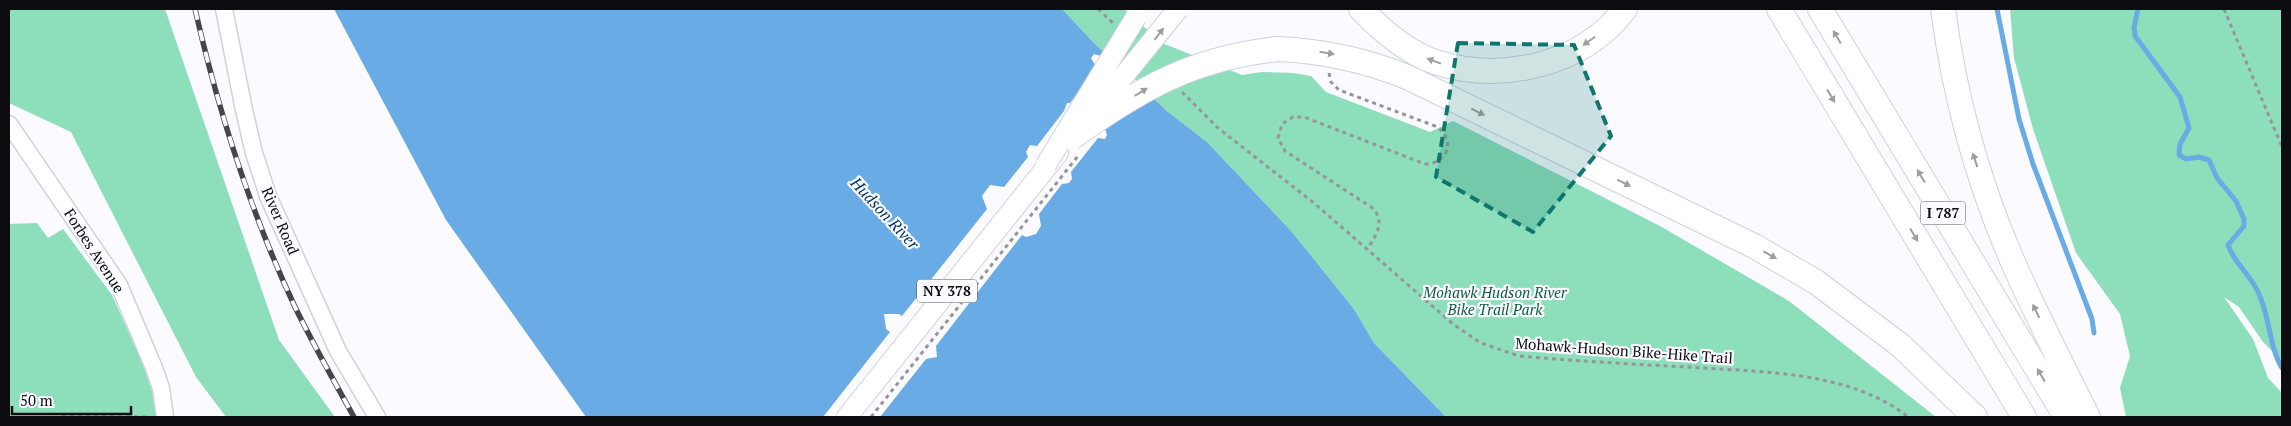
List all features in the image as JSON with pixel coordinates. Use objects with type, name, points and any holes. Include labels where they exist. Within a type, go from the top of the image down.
[{"type":"highway","points":[[1361,9],[1376,25],[1412,51],[1434,61],[1458,68],[1508,71],[1532,67],[1557,59],[1581,47],[1602,32],[1625,9]]},
{"type":"highway","name":"I 787","points":[[1779,9],[2024,417]]},
{"type":"highway","name":"I 787","points":[[1820,9],[2066,417]]},
{"type":"highway","points":[[1943,9],[1960,106],[1981,178],[2027,293],[2088,417]]},
{"type":"highway","points":[[1077,144],[1118,106],[1174,74],[1227,57],[1278,49],[1305,50],[1356,59],[1407,77],[1754,246],[1816,282],[1873,323],[1926,368],[1975,417]]},
{"type":"main road","name":"NY 378","points":[[1046,165],[1077,144],[1117,86],[1178,9]]},
{"type":"main road","name":"NY 378","points":[[847,417],[1046,165],[1133,15]]},
{"type":"street","name":"River Road","points":[[224,9],[254,154],[268,196],[338,351],[377,417]]},
{"type":"street","name":"Forbes Avenue","points":[[9,124],[119,285],[154,368],[165,417]]},
{"type":"path","points":[[1098,9],[1133,15]]},
{"type":"path","points":[[2224,9],[2282,147]]},
{"type":"path","points":[[1328,70],[1330,82],[1339,90],[1435,126],[1443,131],[1448,138],[1448,146],[1443,158],[1435,163],[1425,164],[1304,118],[1293,117],[1282,124],[1278,138],[1286,151],[1371,206],[1377,213],[1380,221],[1378,232],[1367,249]]},
{"type":"path","name":"Mohawk-Hudson Bike-Hike Trail","points":[[1177,88],[1218,128],[1314,203],[1453,324],[1481,344],[1520,356],[1760,372],[1824,380],[1869,393],[1908,417]]},
{"type":"path","points":[[871,417],[1077,144]]},
{"type":"path","points":[[62,416],[165,417]]},
{"type":"highlighted area","points":[[1458,43],[1574,45],[1611,136],[1533,232],[1436,177]]},
{"type":"green space","points":[[9,9],[165,9],[279,340],[335,417],[226,417],[196,377],[71,132],[9,103]]},
{"type":"green space","name":"Mohawk Hudson River Bike Trail Park","points":[[1062,9],[1124,9],[1162,43],[1242,75],[1262,72],[1293,73],[1311,76],[1326,92],[1430,132],[1453,121],[1660,226],[1789,301],[1936,417],[1446,417],[1374,343],[1354,309],[1292,232],[1207,142],[1168,112],[1096,45]]},
{"type":"green space","points":[[2010,9],[2282,9],[2282,361],[2263,342],[2239,307],[2224,297],[2253,339],[2268,378],[2282,393],[2282,417],[2126,417],[2120,388],[2130,356],[2120,314],[2076,253],[2033,129],[2014,58]]},
{"type":"green space","points":[[37,223],[48,238],[63,229],[112,295],[142,362],[161,417],[9,417],[9,224]]},
{"type":"water","name":"Hudson River","points":[[334,9],[1062,9],[1096,45],[1168,112],[1207,142],[1292,232],[1354,309],[1374,343],[1446,417],[586,417],[446,220]]},
{"type":"pier","points":[[1105,50],[1140,84],[1105,129],[1107,135],[1105,139],[1098,138],[1071,172],[1072,179],[1069,183],[1062,184],[1039,214],[1041,226],[1036,234],[1026,237],[1022,235],[936,346],[937,357],[926,359],[880,417],[823,417],[890,332],[886,329],[884,314],[899,314],[902,316],[987,209],[982,196],[990,185],[1004,187],[1028,157],[1026,152],[1030,145],[1037,146],[1064,111],[1067,103],[1070,103],[1080,90],[1095,65],[1091,58],[1094,54],[1101,56]]},
{"type":"waterway","points":[[1997,9],[2019,119],[2033,164],[2092,319],[2094,333]]},
{"type":"waterway","points":[[2138,9],[2134,28],[2135,36],[2180,97],[2189,128],[2180,144],[2179,155],[2186,159],[2199,157],[2209,160],[2217,178],[2236,201],[2244,219],[2244,226],[2228,245],[2234,258],[2256,287],[2263,303],[2274,351],[2282,368]]},
{"type":"railway","points":[[195,9],[225,123],[264,235],[295,307],[354,417]]}]
